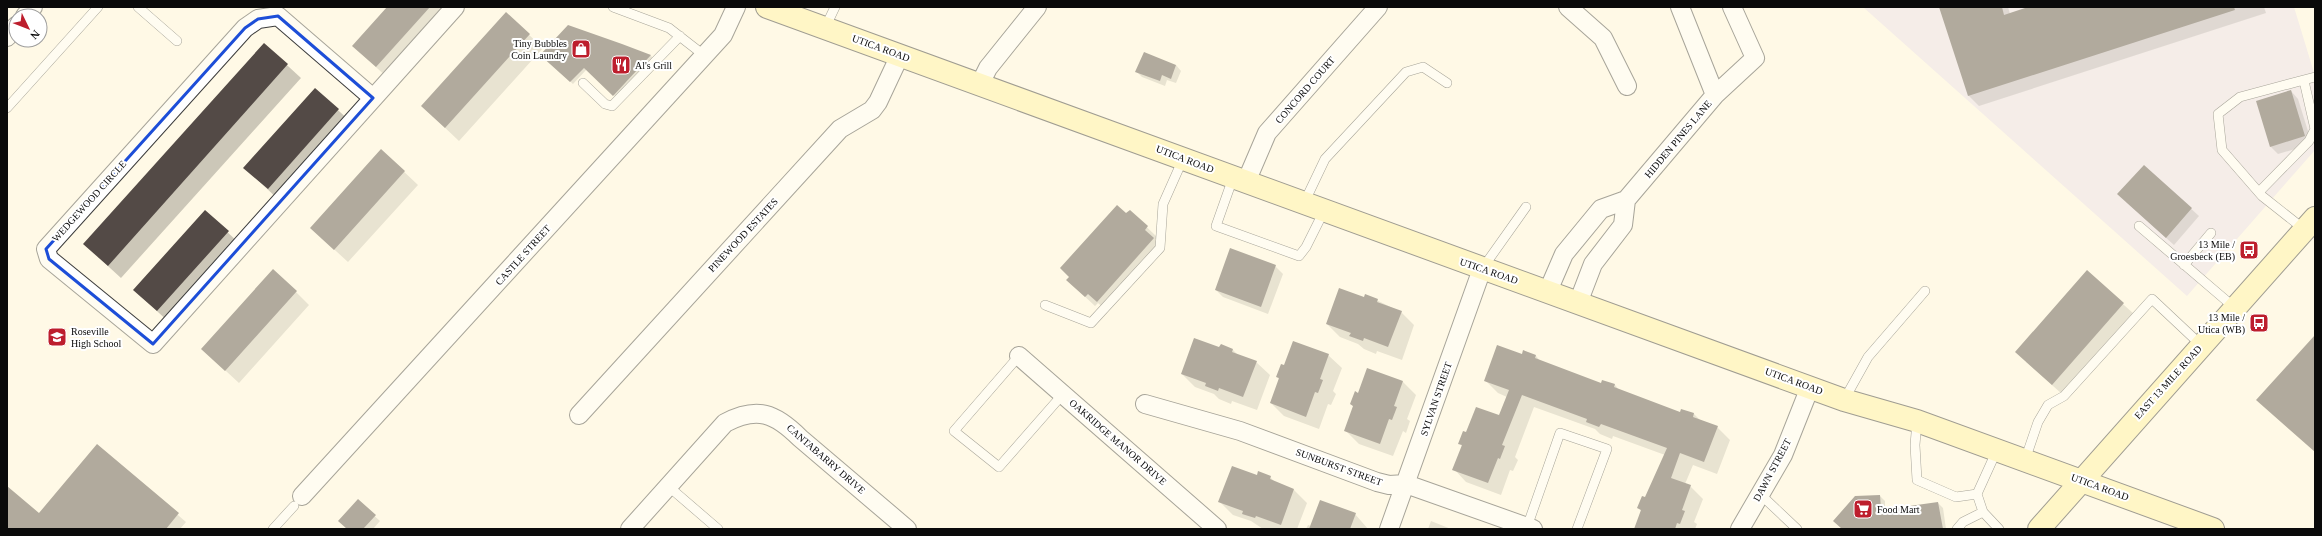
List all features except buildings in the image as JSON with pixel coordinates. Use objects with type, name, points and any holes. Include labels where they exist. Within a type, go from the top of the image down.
[{"type":"main road","name":"UTICA ROAD","points":[[767,7],[1184,157],[1240,180],[1324,211],[1482,269],[1548,291],[1844,400],[1917,421],[2213,529]]},
{"type":"main road","name":"EAST 13 MILE ROAD","points":[[2040,529],[2310,224]]},
{"type":"street","name":"WEDGEWOOD CIRCLE","points":[[373,98],[278,16],[258,19],[245,28],[46,249],[49,259],[153,344],[455,7]]},
{"type":"street","name":"CASTLE STREET","points":[[298,501],[723,35],[736,7]]},
{"type":"street","points":[[980,84],[988,68],[1037,7]]},
{"type":"street","name":"CONCORD COURT","points":[[1240,180],[1267,133],[1378,7]]},
{"type":"street","points":[[1568,7],[1603,38],[1627,86]]},
{"type":"street","name":"HIDDEN PINES LANE","points":[[1548,291],[1564,254],[1601,209],[1626,200],[1715,95],[1680,7]]},
{"type":"street","points":[[1715,95],[1755,58],[1732,7]]},
{"type":"street","name":"PINEWOOD ESTATES","points":[[579,414],[840,129],[872,110],[886,86],[900,55]]},
{"type":"street","points":[[1578,303],[1593,264],[1623,225],[1626,200]]},
{"type":"street","name":"SYLVAN STREET","points":[[1389,529],[1482,269]]},
{"type":"street","name":"OAKRIDGE MANOR DRIVE","points":[[1019,356],[1216,529]]},
{"type":"street","name":"DAWN STREET","points":[[1740,529],[1783,455],[1810,387]]},
{"type":"street","name":"SUNBURST STREET","points":[[1145,404],[1240,431],[1377,482],[1389,485],[1406,484],[1530,528]]},
{"type":"street","name":"CANTABARRY DRIVE","points":[[637,527],[668,486],[725,423],[738,416],[761,413],[784,422],[800,438],[907,529]]},
{"type":"lane","points":[[7,108],[98,7]]},
{"type":"lane","points":[[138,7],[177,41]]},
{"type":"lane","points":[[614,7],[669,28],[704,56]]},
{"type":"lane","points":[[825,28],[835,7]]},
{"type":"lane","points":[[583,83],[605,104],[612,106],[680,36]]},
{"type":"lane","points":[[1304,203],[1324,159],[1406,72],[1423,67],[1447,83]]},
{"type":"lane","points":[[2310,224],[2259,192],[2222,150],[2218,114],[2240,96],[2315,77]]},
{"type":"lane","points":[[2259,192],[2309,141],[2315,129],[2304,81]]},
{"type":"lane","points":[[1045,305],[1091,323],[1160,248],[1163,204],[1184,157]]},
{"type":"lane","points":[[1240,180],[1216,226],[1299,256],[1306,247],[1324,211]]},
{"type":"lane","points":[[1482,269],[1526,207]]},
{"type":"lane","points":[[2139,226],[2235,308]]},
{"type":"lane","points":[[2184,265],[2211,233]]},
{"type":"lane","points":[[1844,400],[1868,357],[1925,291]]},
{"type":"lane","points":[[2025,460],[2038,422],[2048,406],[2064,396],[2152,299],[2202,345]]},
{"type":"lane","points":[[1019,356],[954,431],[999,467],[1063,394]]},
{"type":"lane","points":[[1917,421],[1915,445],[1917,480],[1956,497],[1977,494]]},
{"type":"lane","points":[[1530,528],[1560,433],[1607,449],[1577,529]]},
{"type":"lane","points":[[1997,450],[1977,494],[1983,512],[1999,529]]},
{"type":"lane","points":[[668,486],[718,529]]},
{"type":"lane","points":[[1760,494],[1798,529]]},
{"type":"lane","points":[[273,529],[298,501]]},
{"type":"lane","points":[[1957,529],[1963,522],[1983,512]]},
{"type":"highlighted area","points":[[278,16],[373,98],[153,344],[49,259],[46,249],[245,28],[258,19]]},
{"type":"shaded area","points":[[1863,7],[2294,7],[2315,76],[2315,150],[2187,296]]},
{"type":"place","name":"Tiny Bubbles Coin Laundry","points":[[581,49]]},
{"type":"place","name":"Al's Grill","points":[[621,65]]},
{"type":"place","name":"13 Mile / Groesbeck (EB)","points":[[2249,250]]},
{"type":"place","name":"13 Mile / Utica (WB)","points":[[2259,323]]},
{"type":"place","name":"Roseville High School","points":[[57,337]]},
{"type":"place","name":"Food Mart","points":[[1863,509]]}]
